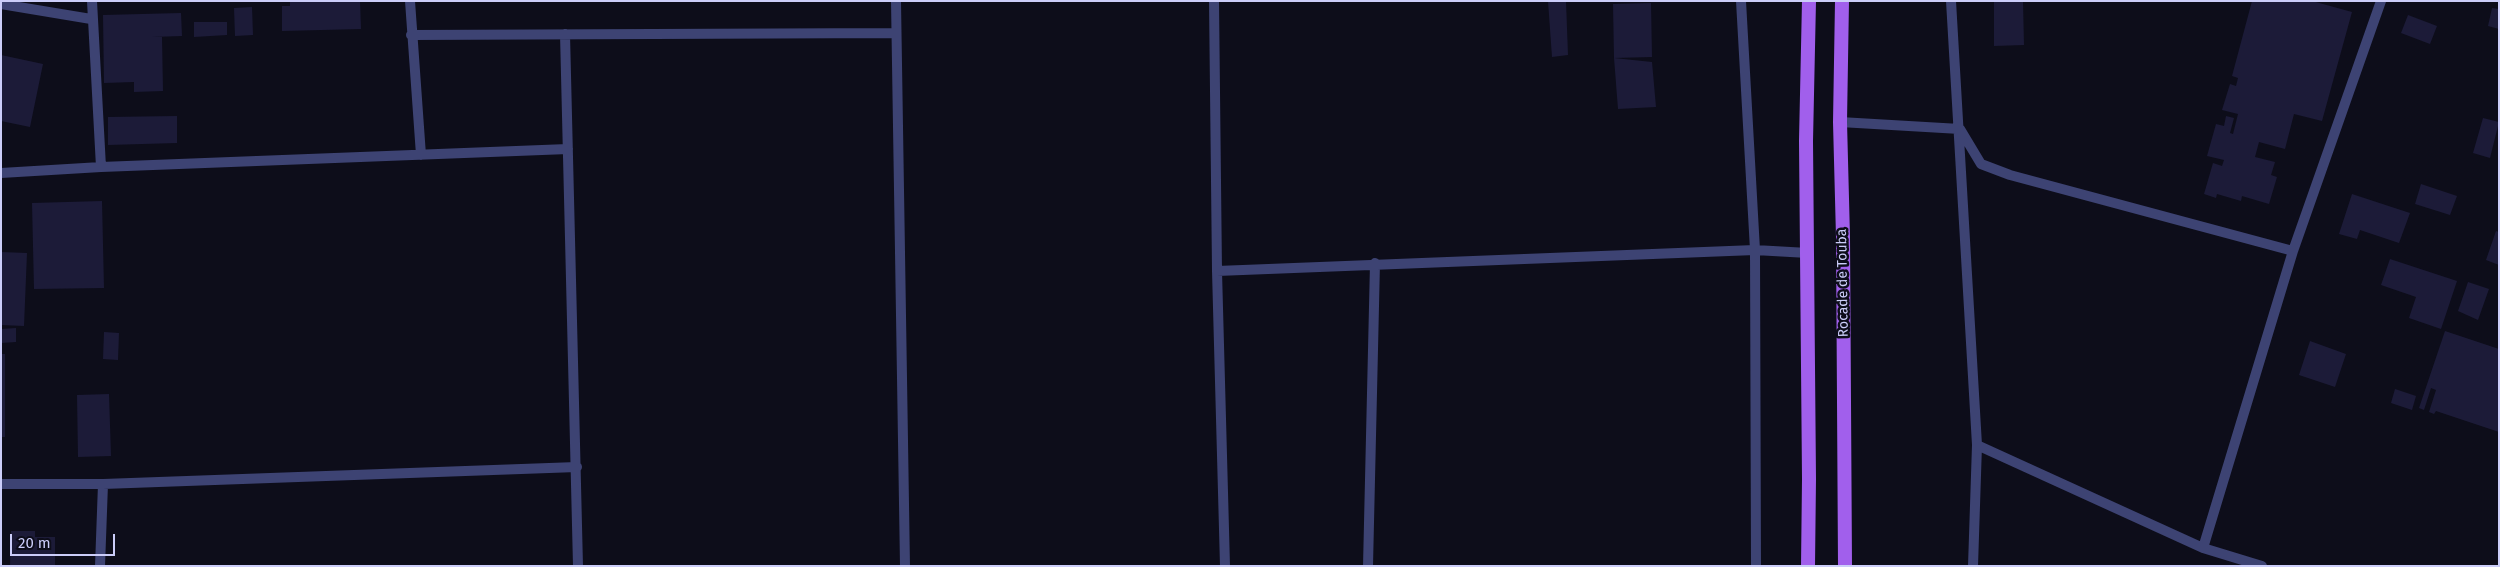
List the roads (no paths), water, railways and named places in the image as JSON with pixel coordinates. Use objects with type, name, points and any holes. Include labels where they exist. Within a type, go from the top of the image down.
[{"type":"main road","points":[[1808,566],[1806,142],[1809,1]]},
{"type":"main road","name":"Rocade de Touba","points":[[1842,1],[1840,122],[1843,237],[1845,566]]},
{"type":"street","points":[[92,1],[100,167]]},
{"type":"street","points":[[410,1],[421,155]]},
{"type":"street","points":[[896,1],[905,566]]},
{"type":"street","points":[[1214,1],[1216,271],[1226,566]]},
{"type":"street","points":[[1741,1],[1755,250],[1756,566]]},
{"type":"street","points":[[1951,1],[1960,129],[1976,445],[1973,566]]},
{"type":"street","points":[[2204,548],[2293,251],[2381,1]]},
{"type":"street","points":[[1,4],[92,19]]},
{"type":"street","points":[[411,34],[895,32]]},
{"type":"street","points":[[565,34],[578,566]]},
{"type":"street","points":[[1840,122],[1960,129]]},
{"type":"street","points":[[1960,129],[1981,164],[2010,175],[2293,251]]},
{"type":"street","points":[[1,173],[100,167],[568,150]]},
{"type":"street","points":[[1216,271],[1375,263],[1755,250],[1808,253]]},
{"type":"street","points":[[1368,566],[1375,263]]},
{"type":"street","points":[[1976,445],[2204,548],[2262,566]]},
{"type":"street","points":[[1,484],[104,484],[577,468]]},
{"type":"street","points":[[100,566],[104,484]]}]
